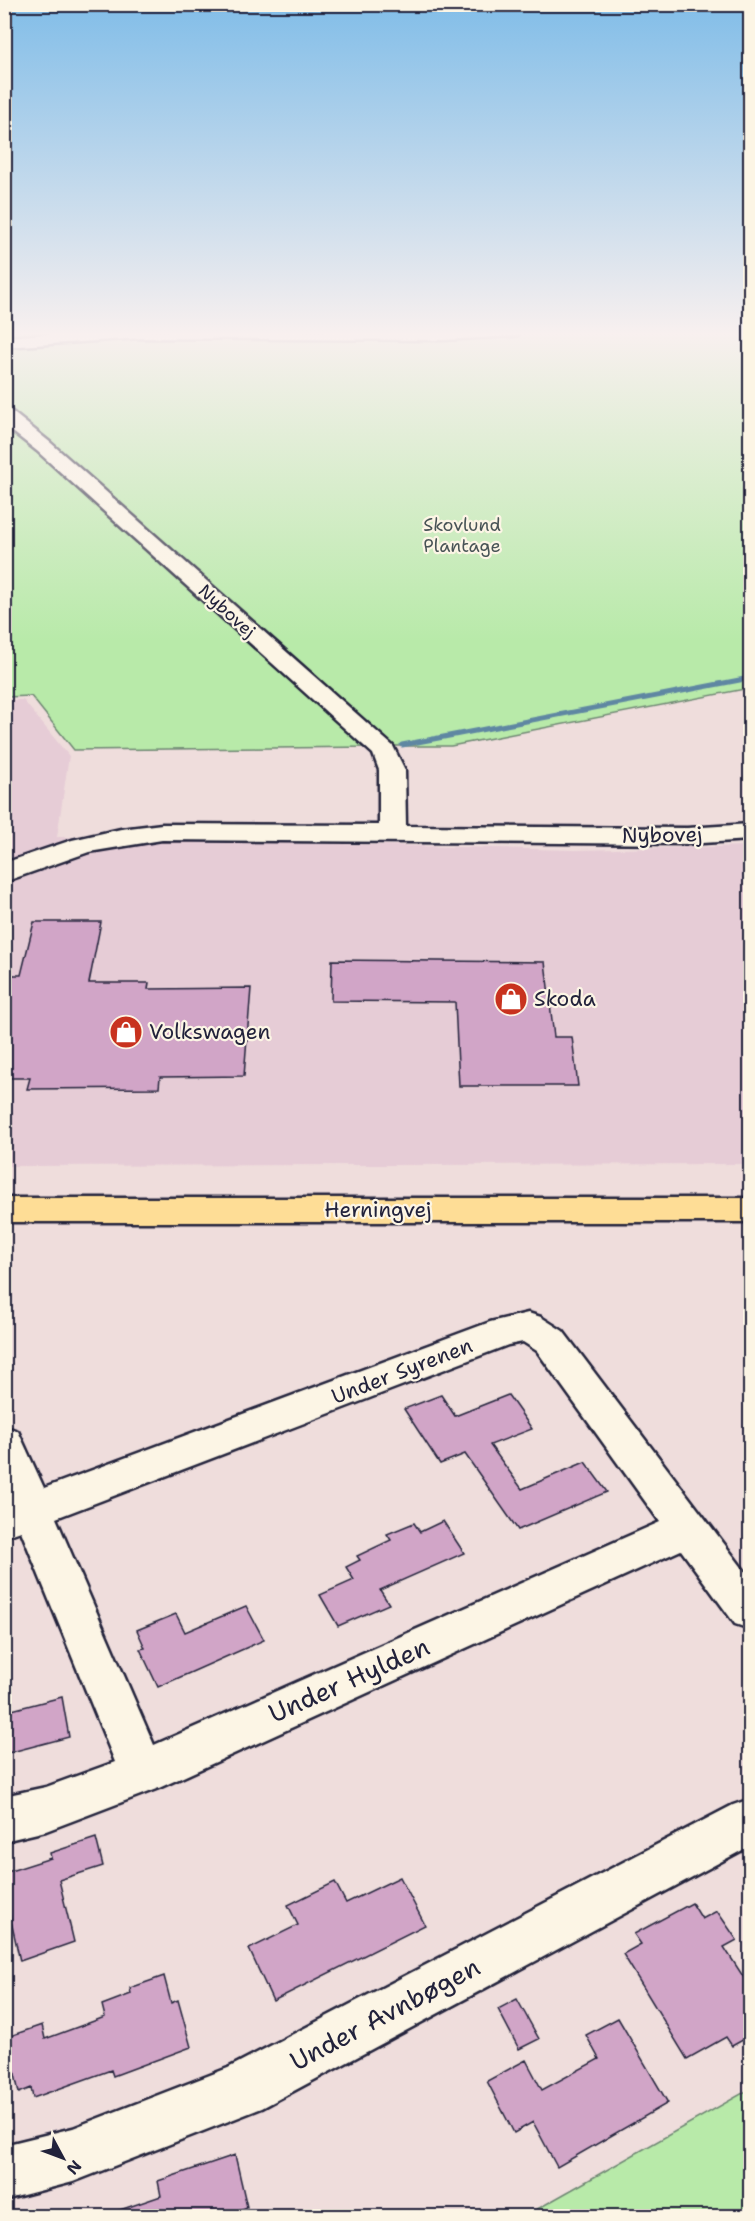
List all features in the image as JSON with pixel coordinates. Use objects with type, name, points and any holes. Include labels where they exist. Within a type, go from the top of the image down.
[{"type":"main road","name":"Herningvej","points":[[4,1210],[750,1210]]},
{"type":"street","name":"Nybovej","points":[[29,435],[384,751],[392,770],[393,834]]},
{"type":"street","name":"Nybovej","points":[[4,874],[64,850],[131,835],[162,832],[687,836],[750,832]]},
{"type":"street","name":"Under Syrenen","points":[[20,1515],[503,1332],[528,1327],[550,1341],[688,1528]]},
{"type":"street","points":[[4,1442],[20,1515],[143,1773]]},
{"type":"street","points":[[688,1528],[750,1611]]},
{"type":"street","name":"Under Hylden","points":[[4,1819],[46,1809],[143,1773],[688,1528]]},
{"type":"street","name":"Under Avnbøgen","points":[[4,2173],[73,2155],[243,2088],[750,1821]]},
{"type":"shaded area","points":[[4,700],[23,700],[69,756],[57,837],[575,850],[750,846],[750,1164],[5,1166]]},
{"type":"green space","points":[[4,435],[19,435],[372,747],[74,750],[31,696],[5,697]]},
{"type":"green space","name":"Skovlund Plantage","points":[[34,435],[750,435],[750,688],[451,746],[387,746]]},
{"type":"green space","points":[[750,2089],[750,2216],[525,2216],[541,2207]]},
{"type":"building","name":"Volkswagen","points":[[34,922],[101,922],[89,983],[149,983],[148,989],[251,988],[244,1076],[160,1077],[159,1088],[27,1089],[30,1078],[4,1078],[4,975],[21,975]]},
{"type":"building","name":"Skoda","points":[[332,960],[545,962],[554,1037],[572,1037],[578,1086],[459,1086],[455,1002],[331,1001]]},
{"type":"building","points":[[441,1395],[455,1416],[508,1395],[532,1429],[490,1445],[522,1489],[585,1462],[607,1492],[518,1530],[465,1454],[440,1464],[404,1409]]},
{"type":"building","points":[[443,1521],[464,1553],[380,1590],[389,1604],[338,1626],[320,1595],[354,1580],[346,1567],[360,1560],[357,1556],[391,1540],[387,1534],[414,1523],[420,1532]]},
{"type":"building","points":[[246,1606],[264,1640],[158,1687],[140,1649],[145,1648],[137,1630],[176,1614],[185,1632]]},
{"type":"building","points":[[62,1697],[69,1737],[4,1754],[4,1712]]},
{"type":"building","points":[[96,1838],[103,1866],[59,1880],[74,1942],[20,1961],[4,1890],[4,1873],[51,1858],[50,1853]]},
{"type":"building","points":[[400,1877],[425,1925],[273,2001],[249,1949],[298,1925],[288,1905],[335,1882],[346,1903]]},
{"type":"building","points":[[692,1903],[702,1919],[717,1911],[737,1940],[724,1947],[750,1987],[750,2036],[732,2046],[726,2037],[687,2059],[623,1954],[641,1944],[634,1934]]},
{"type":"building","points":[[164,1976],[171,2003],[178,2000],[191,2047],[113,2076],[111,2070],[33,2098],[31,2088],[19,2093],[7,2037],[42,2025],[45,2039],[105,2017],[102,2005],[131,1994],[130,1988]]},
{"type":"building","points":[[517,1999],[539,2039],[519,2049],[498,2009]]},
{"type":"building","points":[[618,2018],[668,2103],[557,2167],[533,2122],[514,2133],[487,2081],[526,2060],[542,2090],[599,2059],[586,2035]]},
{"type":"building","points":[[235,2155],[247,2207],[220,2217],[112,2217],[111,2213],[161,2196],[158,2181]]},
{"type":"waterway","points":[[402,745],[750,678]]},
{"type":"place","name":"Skoda","points":[[511,999]]},
{"type":"place","name":"Volkswagen","points":[[126,1032]]}]
